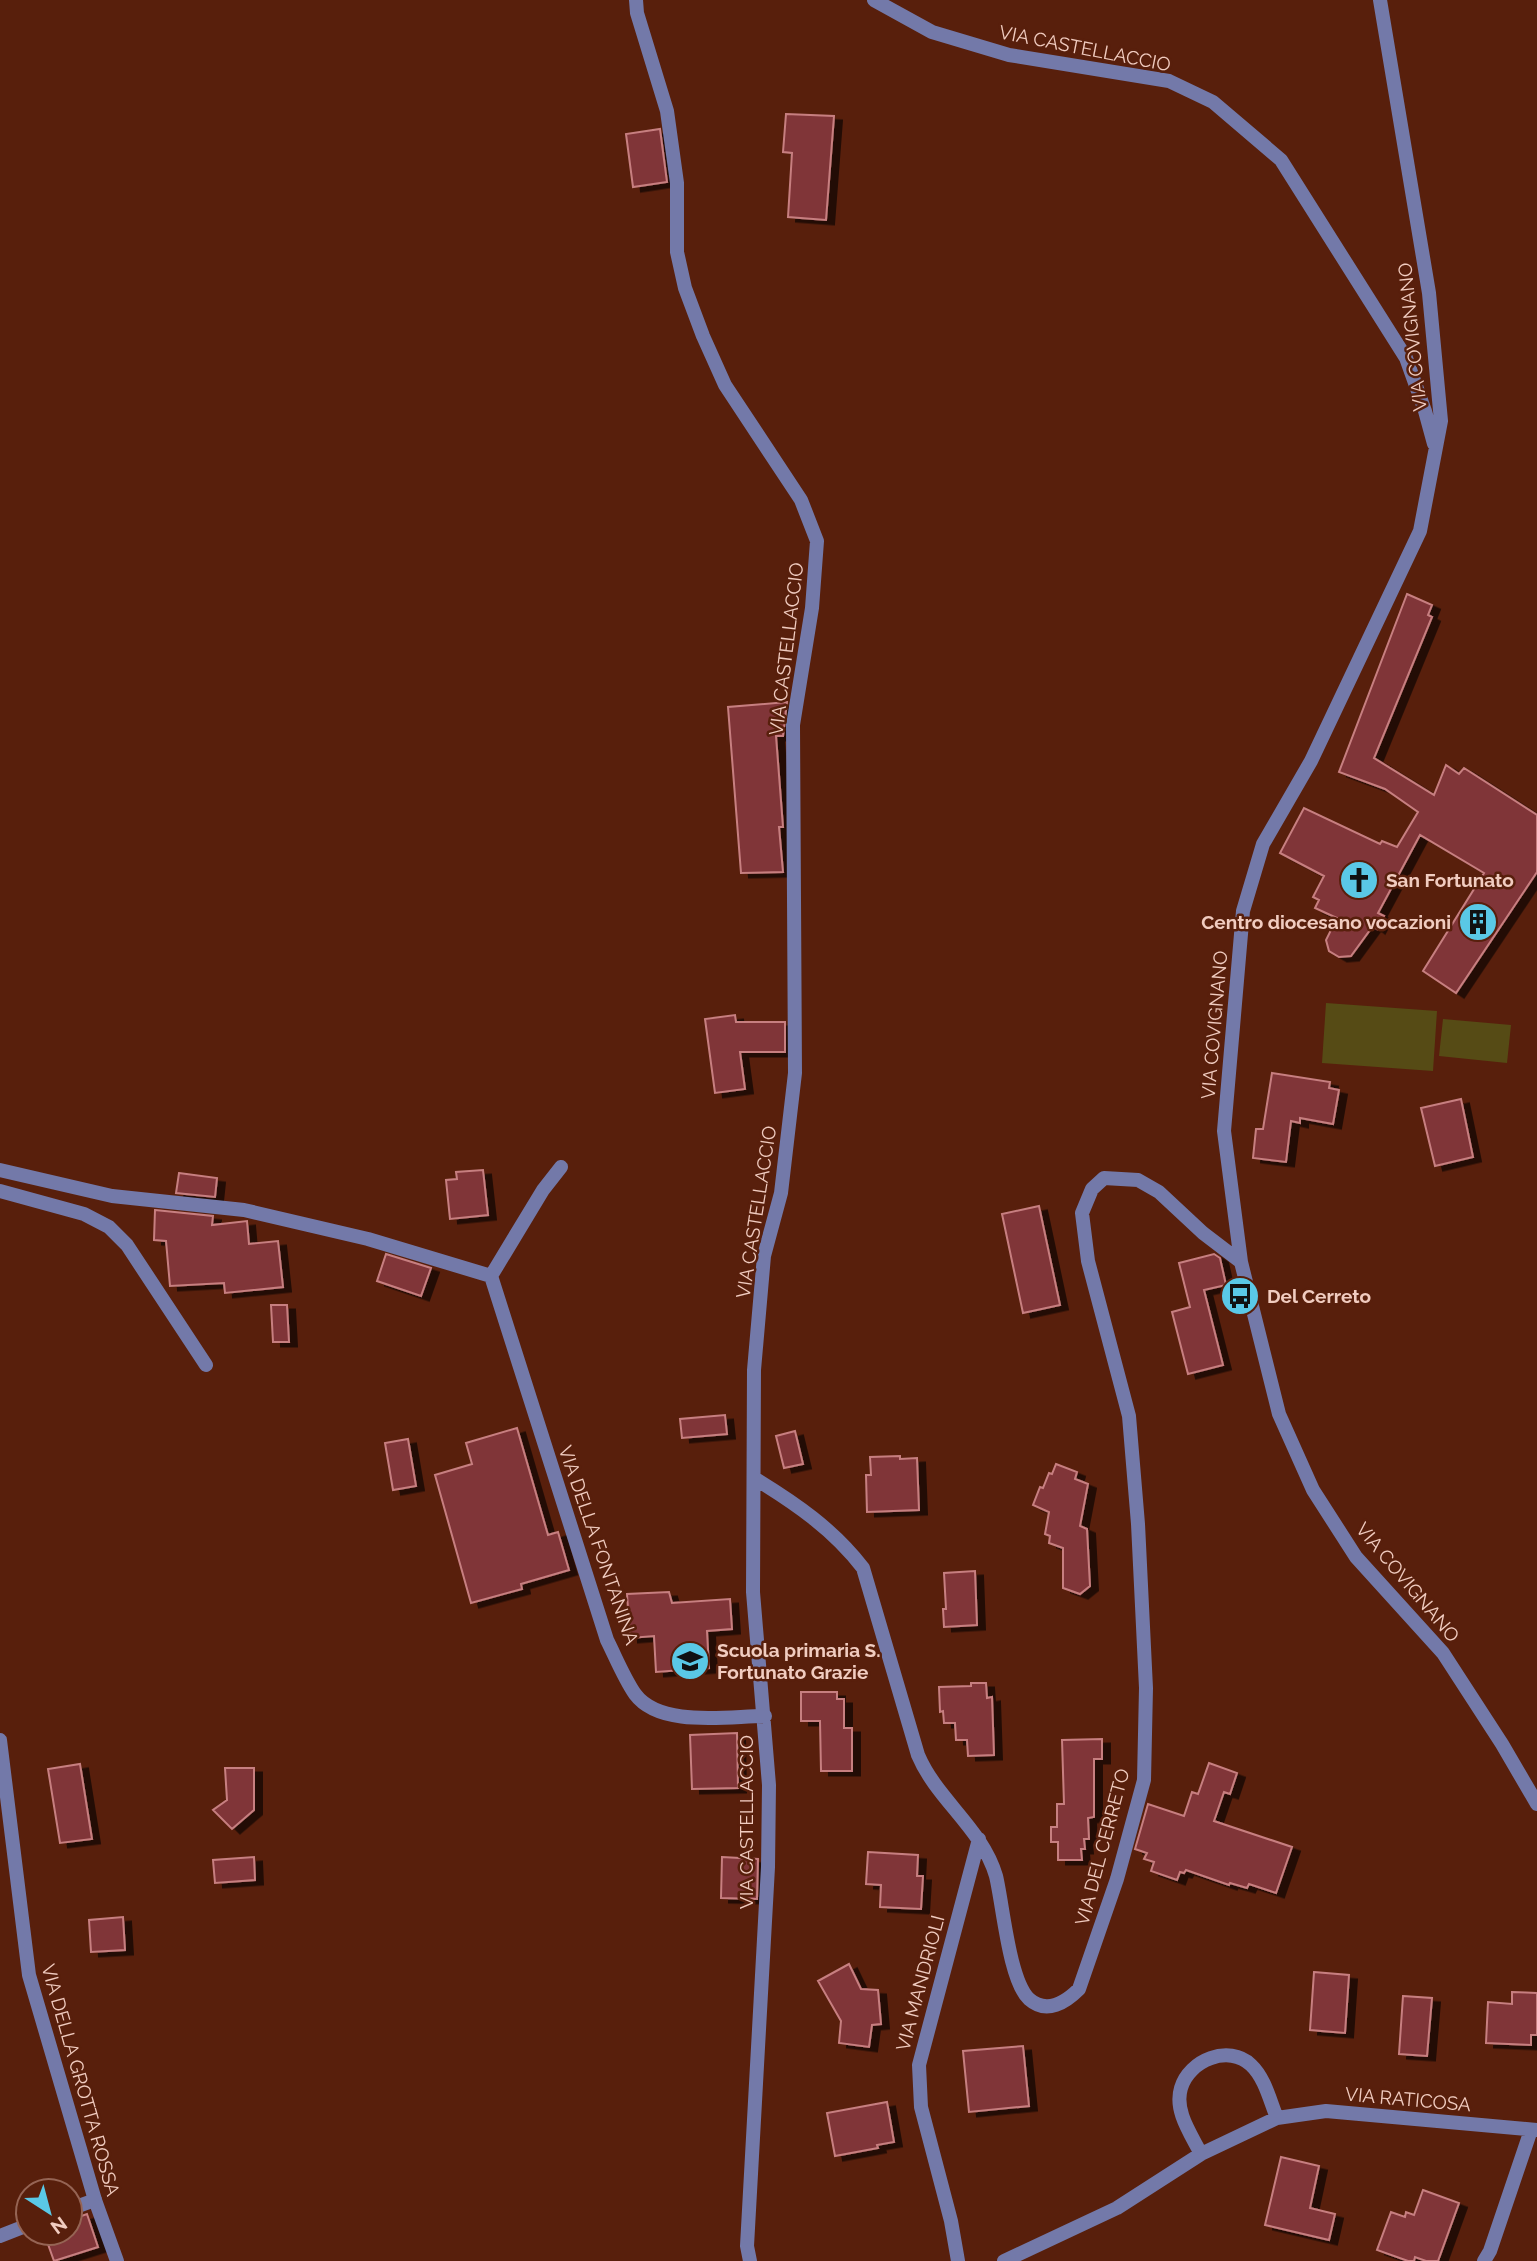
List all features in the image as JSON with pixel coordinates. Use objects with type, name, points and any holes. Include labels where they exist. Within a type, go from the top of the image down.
[{"type":"street","name":"VIA CASTELLACCIO","points":[[636,0],[667,111],[677,183],[677,252],[685,288],[725,385],[801,500],[817,541],[812,608],[793,725],[795,1073],[781,1193],[764,1256],[754,1370],[753,1592],[769,1785],[768,1867],[747,2246],[750,2261]]},
{"type":"street","name":"VIA CASTELLACCIO","points":[[874,0],[932,32],[1009,55],[1169,81],[1213,102],[1281,160],[1406,358],[1435,448]]},
{"type":"street","name":"VIA COVIGNANO","points":[[1380,0],[1429,293],[1441,421],[1420,531],[1311,761],[1263,844],[1243,911],[1224,1131],[1241,1262],[1279,1414],[1313,1490],[1356,1557],[1443,1653],[1537,1804]]},
{"type":"street","points":[[0,1170],[112,1196],[244,1210],[368,1240],[491,1276],[543,1190],[561,1167]]},
{"type":"street","name":"VIA DEL CERRETO","points":[[754,1478],[802,1508],[845,1543],[863,1568],[926,1774],[979,1839],[995,1873],[1018,1985],[1031,2001],[1048,2007],[1066,2002],[1080,1989],[1117,1879],[1144,1780],[1145,1675],[1138,1524],[1129,1416],[1088,1261],[1082,1213],[1092,1189],[1104,1178],[1138,1180],[1159,1192],[1203,1233],[1241,1262]]},
{"type":"street","points":[[0,1191],[84,1214],[109,1227],[127,1245],[206,1365]]},
{"type":"street","name":"VIA DELLA FONTANINA","points":[[491,1276],[607,1640],[636,1695],[655,1709],[676,1717],[765,1716]]},
{"type":"street","name":"VIA DELLA GROTTA ROSSA","points":[[0,1740],[29,1975],[95,2200],[117,2261]]},
{"type":"street","name":"VIA MANDRIOLI","points":[[958,2261],[951,2221],[921,2107],[919,2065],[979,1839]]},
{"type":"street","points":[[1201,2154],[1182,2118],[1181,2088],[1202,2061],[1214,2057],[1236,2057],[1251,2065],[1263,2082],[1277,2119]]},
{"type":"street","name":"VIA RATICOSA","points":[[1004,2261],[1117,2208],[1201,2154],[1277,2119],[1326,2111],[1534,2130]]},
{"type":"street","points":[[1484,2261],[1534,2130]]},
{"type":"street","points":[[84,2204],[95,2200]]},
{"type":"shaded area","points":[[1326,1003],[1437,1011],[1433,1071],[1322,1063]]},
{"type":"shaded area","points":[[1443,1019],[1511,1025],[1507,1063],[1439,1056]]},
{"type":"building","points":[[786,114],[834,116],[826,220],[788,217],[792,153],[783,152]]},
{"type":"building","points":[[660,129],[667,182],[633,187],[626,134]]},
{"type":"building","points":[[1407,594],[1432,605],[1428,615],[1432,617],[1374,758],[1434,795],[1446,765],[1459,774],[1464,768],[1537,815],[1537,872],[1456,993],[1423,971],[1484,873],[1420,835],[1378,913],[1384,916],[1377,929],[1373,926],[1351,956],[1339,957],[1329,951],[1326,940],[1337,918],[1315,908],[1319,900],[1313,897],[1324,876],[1280,853],[1304,808],[1380,844],[1382,841],[1397,847],[1418,812],[1385,789],[1339,772]]},
{"type":"building","points":[[787,702],[783,736],[776,736],[783,827],[779,827],[783,872],[741,873],[728,707]]},
{"type":"building","points":[[735,1015],[736,1022],[785,1022],[785,1052],[740,1052],[745,1089],[715,1093],[705,1019]]},
{"type":"building","points":[[1272,1073],[1330,1082],[1329,1088],[1339,1090],[1333,1124],[1300,1118],[1300,1123],[1291,1121],[1286,1162],[1253,1158],[1256,1129],[1263,1129]]},
{"type":"building","points":[[1461,1099],[1473,1157],[1435,1166],[1421,1108]]},
{"type":"building","points":[[483,1170],[488,1215],[450,1219],[446,1180],[457,1179],[456,1172]]},
{"type":"building","points":[[179,1173],[217,1178],[215,1197],[176,1193]]},
{"type":"building","points":[[1039,1206],[1060,1305],[1023,1313],[1002,1214]]},
{"type":"building","points":[[155,1210],[213,1216],[212,1225],[247,1221],[249,1244],[278,1241],[283,1287],[225,1293],[224,1283],[170,1286],[166,1241],[154,1240]]},
{"type":"building","points":[[386,1254],[431,1268],[421,1296],[377,1281]]},
{"type":"building","points":[[1214,1254],[1220,1258],[1226,1285],[1204,1290],[1223,1365],[1188,1374],[1172,1312],[1190,1307],[1179,1263]]},
{"type":"building","points":[[271,1305],[287,1305],[289,1342],[273,1342]]},
{"type":"building","points":[[725,1415],[727,1434],[682,1438],[680,1419]]},
{"type":"building","points":[[517,1428],[548,1535],[558,1532],[569,1570],[521,1584],[522,1589],[471,1603],[435,1475],[472,1464],[466,1443]]},
{"type":"building","points":[[795,1431],[803,1464],[784,1468],[776,1436]]},
{"type":"building","points":[[408,1439],[416,1486],[393,1490],[385,1443]]},
{"type":"building","points":[[900,1456],[900,1459],[917,1458],[919,1510],[867,1512],[866,1475],[871,1475],[870,1457]]},
{"type":"building","points":[[1056,1464],[1077,1472],[1075,1479],[1088,1484],[1080,1526],[1087,1529],[1090,1586],[1080,1594],[1063,1588],[1063,1548],[1049,1543],[1050,1536],[1045,1534],[1049,1512],[1033,1505],[1040,1487],[1043,1488]]},
{"type":"building","points":[[975,1571],[977,1625],[944,1627],[944,1573]]},
{"type":"building","points":[[669,1592],[672,1603],[730,1599],[732,1629],[707,1631],[709,1668],[656,1672],[654,1636],[630,1638],[627,1594]]},
{"type":"building","points":[[971,1683],[986,1683],[987,1698],[992,1697],[994,1755],[968,1756],[967,1740],[956,1740],[955,1723],[944,1723],[943,1711],[940,1712],[939,1687],[971,1686]]},
{"type":"building","points":[[801,1692],[837,1692],[837,1699],[844,1699],[844,1728],[852,1728],[852,1771],[821,1771],[820,1721],[801,1721]]},
{"type":"building","points":[[737,1733],[738,1788],[692,1789],[690,1735]]},
{"type":"building","points":[[1102,1739],[1102,1759],[1094,1759],[1094,1817],[1088,1818],[1089,1839],[1084,1839],[1082,1860],[1058,1860],[1058,1842],[1051,1842],[1051,1827],[1057,1827],[1057,1804],[1064,1804],[1062,1740]]},
{"type":"building","points":[[1209,1763],[1237,1773],[1230,1794],[1224,1792],[1214,1821],[1292,1847],[1276,1893],[1249,1884],[1247,1888],[1230,1883],[1229,1885],[1186,1870],[1184,1873],[1180,1872],[1177,1880],[1151,1871],[1154,1862],[1144,1859],[1147,1853],[1135,1849],[1148,1804],[1184,1816],[1192,1792],[1198,1794]]},
{"type":"building","points":[[80,1764],[92,1839],[60,1843],[48,1769]]},
{"type":"building","points":[[225,1768],[254,1768],[254,1810],[232,1829],[213,1810],[227,1800]]},
{"type":"building","points":[[868,1852],[918,1855],[917,1876],[923,1876],[921,1909],[880,1907],[881,1885],[866,1884]]},
{"type":"building","points":[[254,1857],[255,1880],[215,1883],[213,1860]]},
{"type":"building","points":[[722,1857],[758,1859],[757,1899],[721,1898]]},
{"type":"building","points":[[123,1917],[125,1950],[91,1952],[89,1920]]},
{"type":"building","points":[[849,1964],[861,1989],[878,1990],[881,2024],[872,2025],[869,2047],[839,2043],[841,2021],[818,1981]]},
{"type":"building","points":[[1314,1972],[1349,1975],[1345,2033],[1310,2030]]},
{"type":"building","points":[[1512,1992],[1537,1993],[1537,2035],[1531,2035],[1531,2045],[1486,2043],[1488,2002],[1512,2004]]},
{"type":"building","points":[[1403,1996],[1432,1998],[1427,2056],[1399,2054]]},
{"type":"building","points":[[1023,2046],[1029,2106],[969,2112],[963,2051]]},
{"type":"building","points":[[887,2102],[894,2142],[877,2145],[878,2148],[835,2156],[827,2113]]},
{"type":"building","points":[[1281,2157],[1319,2166],[1310,2208],[1335,2214],[1329,2240],[1265,2225]]},
{"type":"building","points":[[1423,2190],[1459,2203],[1438,2261],[1415,2257],[1414,2261],[1408,2261],[1377,2250],[1391,2212],[1405,2217],[1406,2212],[1414,2215]]},
{"type":"building","points":[[87,2214],[98,2247],[54,2261],[49,2247],[84,2247],[84,2215]]},
{"type":"place","name":"San Fortunato","points":[[1359,880]]},
{"type":"place","name":"Centro diocesano vocazioni","points":[[1478,922]]},
{"type":"place","name":"Del Cerreto","points":[[1240,1296]]},
{"type":"place","name":"Scuola primaria S. Fortunato Grazie","points":[[690,1661]]}]
